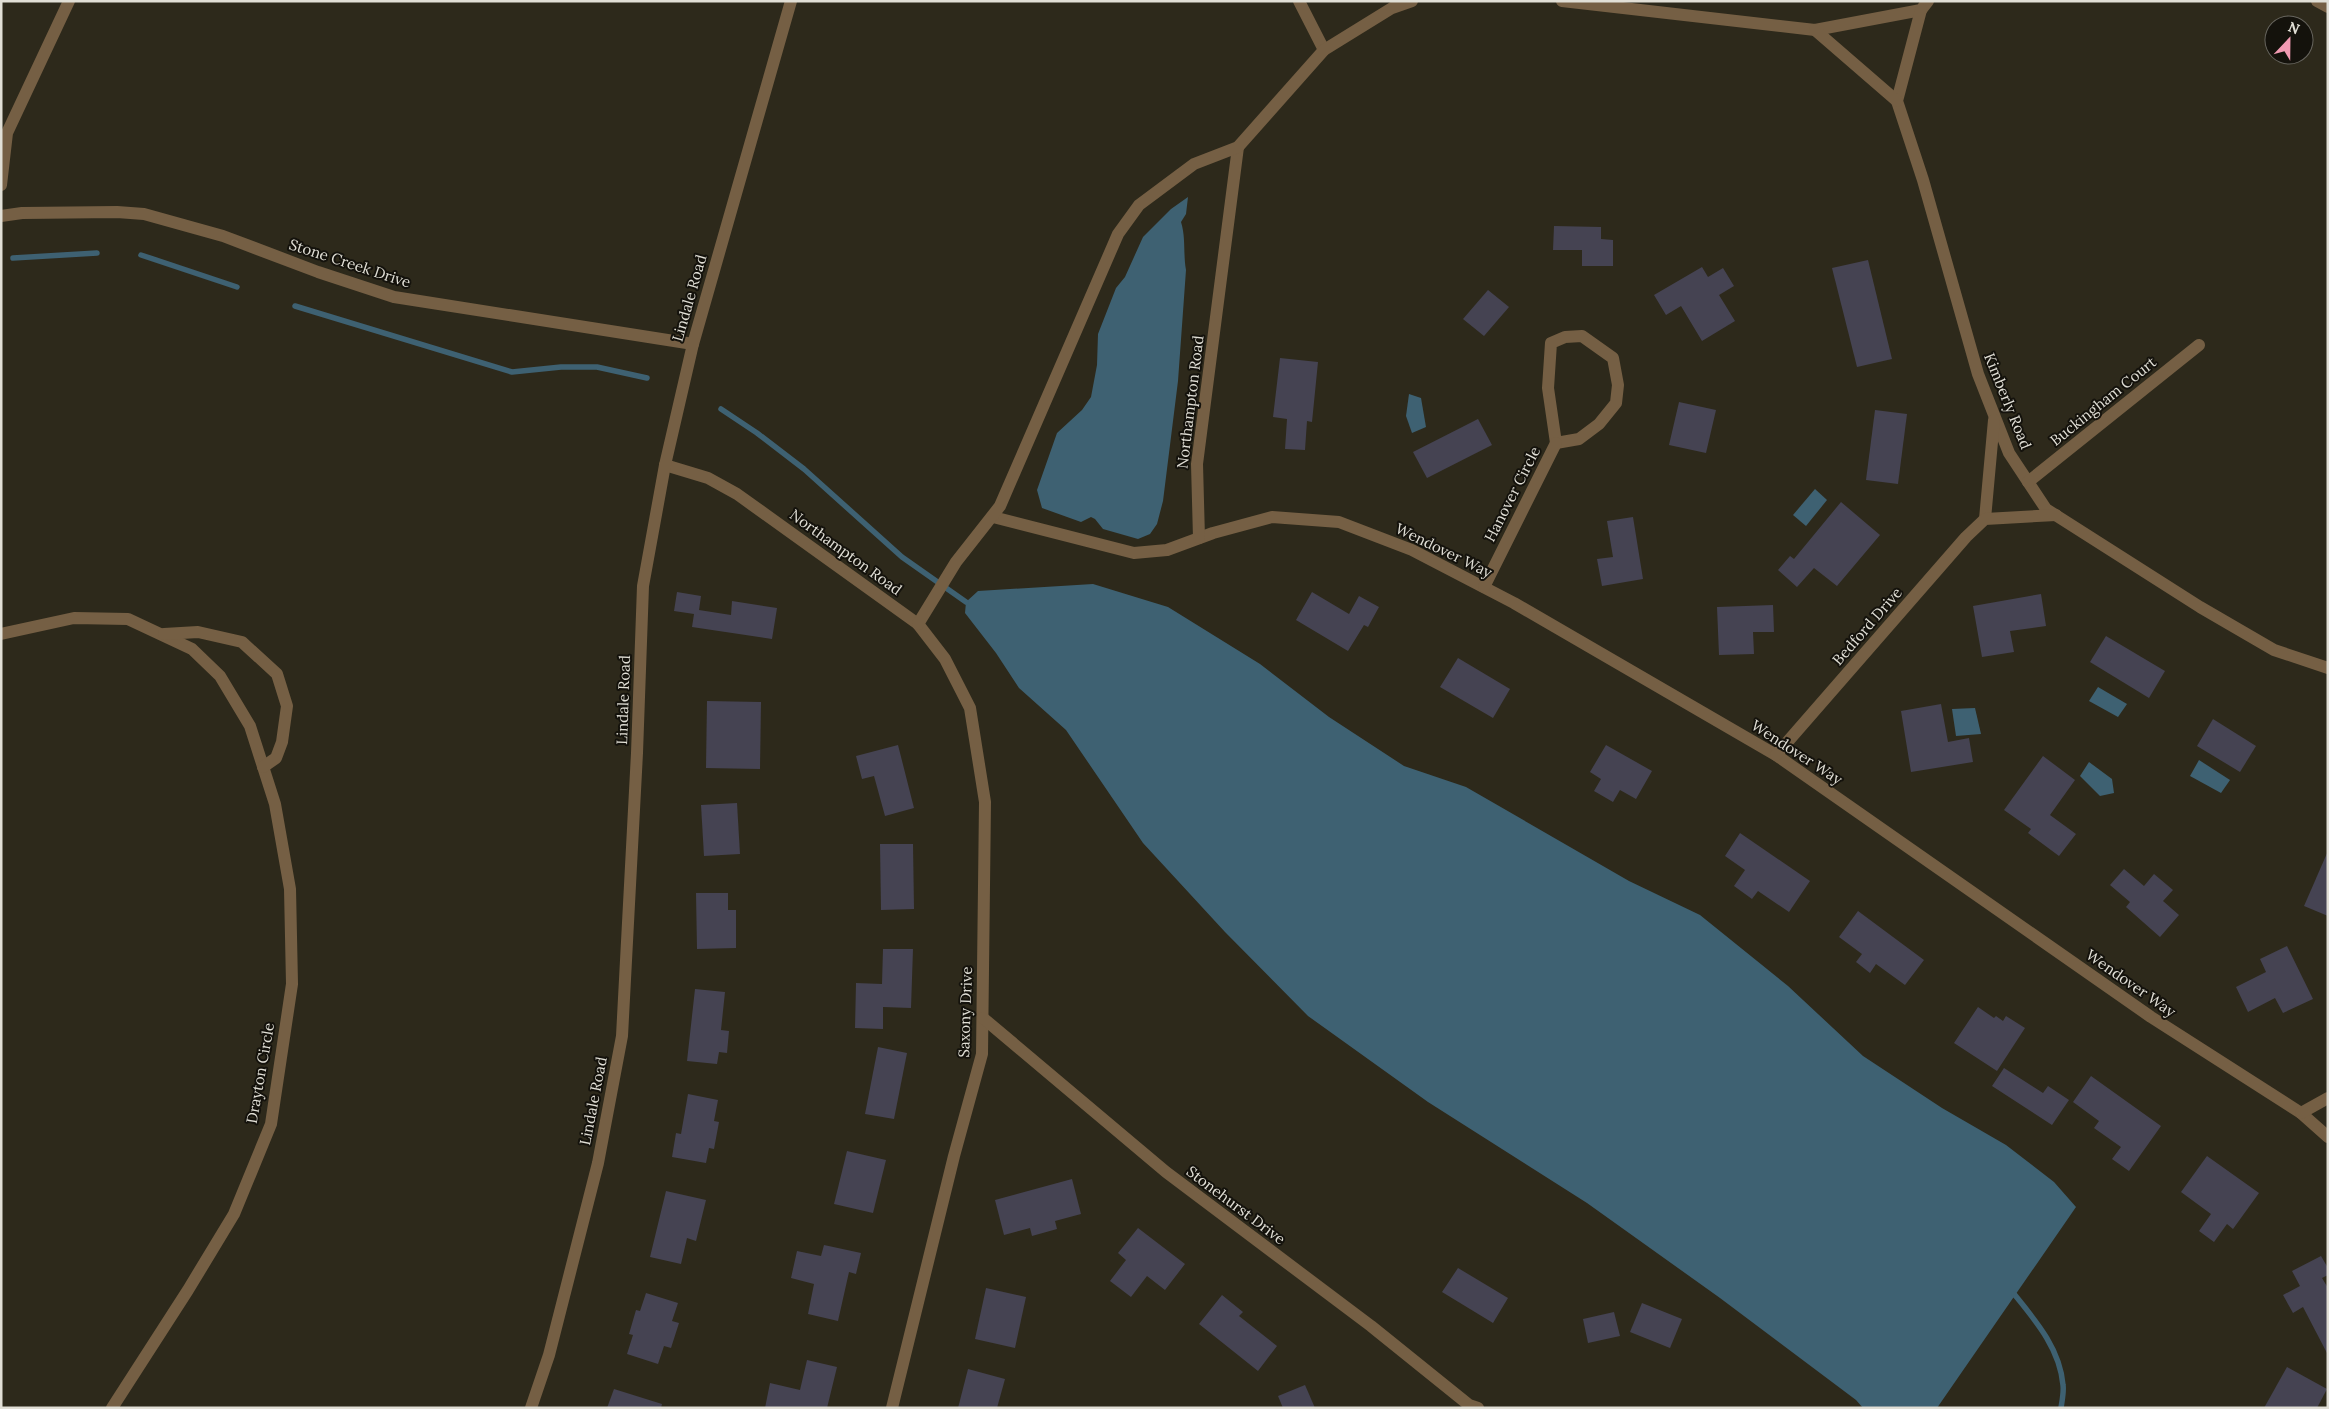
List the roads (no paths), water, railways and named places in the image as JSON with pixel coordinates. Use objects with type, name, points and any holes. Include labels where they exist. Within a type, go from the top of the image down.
[{"type":"street","points":[[1,185],[7,133],[69,1]]},
{"type":"street","name":"Lindale Road","points":[[531,1408],[549,1355],[598,1163],[622,1036],[637,763],[643,586],[665,465],[692,344],[791,1]]},
{"type":"street","points":[[1298,1],[1324,50]]},
{"type":"street","points":[[918,624],[956,562],[1000,506],[1118,234],[1139,205],[1194,164],[1238,147],[1324,50],[1392,8],[1412,1]]},
{"type":"street","points":[[1562,1],[1815,30],[1925,6],[1897,101],[1815,30]]},
{"type":"street","points":[[2317,1],[2328,7]]},
{"type":"street","name":"Kimberly Road","points":[[1897,101],[1923,180],[1978,374],[2009,453],[2046,508],[2200,607],[2274,650],[2328,668]]},
{"type":"street","name":"Northampton Road","points":[[1199,538],[1198,464],[1238,147]]},
{"type":"street","name":"Stone Creek Drive","points":[[1,216],[117,212],[144,214],[223,236],[318,272],[394,297],[692,344]]},
{"type":"street","name":"Hanover Circle","points":[[1484,588],[1556,442],[1548,388],[1551,343],[1565,337],[1582,336],[1613,358],[1618,385],[1616,403],[1599,424],[1579,439],[1556,442]]},
{"type":"street","name":"Buckingham Court","points":[[2028,482],[2199,345]]},
{"type":"street","points":[[1994,416],[1984,519],[2056,515]]},
{"type":"street","name":"Northampton Road","points":[[665,465],[708,478],[737,494],[918,624]]},
{"type":"street","points":[[993,517],[1134,553],[1167,550],[1199,538]]},
{"type":"street","name":"Wendover Way","points":[[1199,538],[1272,517],[1339,522],[1412,550],[1484,588],[1666,690],[1776,755],[2151,1017],[2301,1114],[2328,1137]]},
{"type":"street","name":"Bedford Drive","points":[[1776,755],[1966,537],[1984,519]]},
{"type":"street","name":"Drayton Circle","points":[[1,634],[74,618],[128,619],[164,634],[192,649],[220,676],[250,726],[275,804],[290,889],[292,984],[270,1124],[234,1214],[188,1290],[112,1408]]},
{"type":"street","name":"Saxony Drive","points":[[892,1408],[954,1156],[982,1054],[985,802],[970,708],[945,659],[918,624]]},
{"type":"street","name":"Drayton Circle","points":[[164,634],[198,632],[242,642],[277,674],[287,706],[282,742],[276,758],[263,767]]},
{"type":"street","name":"Stonehurst Drive","points":[[983,1018],[1166,1172],[1371,1326],[1471,1407]]},
{"type":"street","points":[[2301,1114],[2328,1098]]},
{"type":"water","points":[[1188,197],[1186,214],[1181,222],[1186,270],[1178,381],[1163,501],[1157,524],[1150,534],[1138,539],[1103,529],[1091,517],[1081,522],[1042,508],[1037,490],[1057,433],[1082,410],[1091,397],[1097,365],[1098,334],[1116,288],[1125,277],[1143,237],[1171,209]]},
{"type":"water","points":[[1409,394],[1421,398],[1426,427],[1412,433],[1406,416]]},
{"type":"water","points":[[1815,489],[1827,500],[1806,526],[1793,515]]},
{"type":"water","points":[[1093,584],[1168,607],[1260,664],[1329,717],[1404,766],[1466,787],[1629,881],[1700,915],[1788,986],[1863,1056],[1942,1108],[2006,1145],[2054,1182],[2076,1207],[1937,1408],[1863,1408],[1856,1400],[1720,1298],[1587,1203],[1428,1102],[1308,1016],[1225,932],[1143,843],[1066,730],[1019,688],[996,653],[965,613],[966,602],[978,591]]},
{"type":"water","points":[[2098,687],[2127,704],[2118,717],[2089,701]]},
{"type":"water","points":[[1975,708],[1981,734],[1956,736],[1952,709]]},
{"type":"water","points":[[2199,760],[2230,780],[2221,793],[2190,776]]},
{"type":"water","points":[[2089,762],[2112,779],[2114,793],[2100,796],[2080,776]]},
{"type":"waterway","points":[[13,258],[97,253]]},
{"type":"waterway","points":[[141,255],[237,287]]},
{"type":"waterway","points":[[295,306],[512,372],[561,367],[597,367],[647,378]]},
{"type":"waterway","points":[[721,409],[757,433],[804,469],[902,557],[966,602]]},
{"type":"waterway","points":[[2014,1294],[2046,1336],[2057,1359],[2063,1388],[2061,1408]]}]
